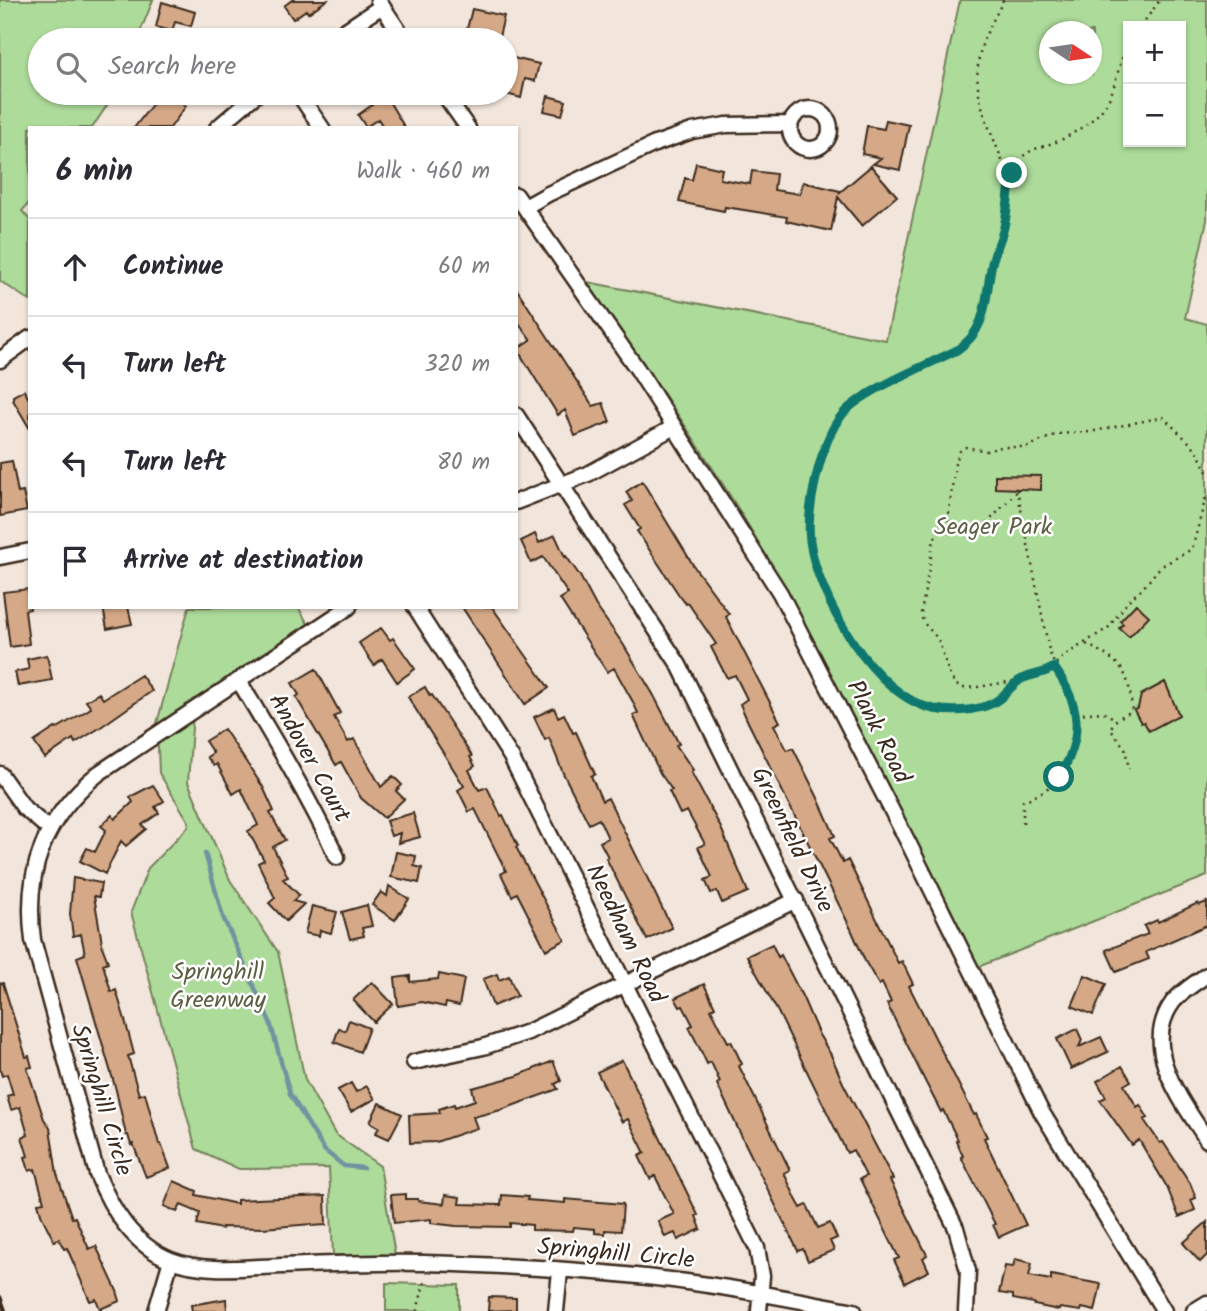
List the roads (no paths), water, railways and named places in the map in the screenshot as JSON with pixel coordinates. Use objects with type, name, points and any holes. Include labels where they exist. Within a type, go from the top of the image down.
[{"type":"street","points":[[347,28],[379,3],[397,28]]},
{"type":"street","points":[[219,126],[244,105]]},
{"type":"street","points":[[306,105],[321,126]]},
{"type":"street","points":[[452,105],[467,126]]},
{"type":"street","points":[[525,208],[548,194],[643,149],[692,131],[726,124],[790,124]]},
{"type":"street","name":"Plank Road","points":[[518,198],[600,313],[795,619],[1028,1087],[1164,1311]]},
{"type":"street","points":[[0,360],[28,339]]},
{"type":"street","name":"Greenfield Drive","points":[[518,418],[679,665],[956,1228],[968,1271],[966,1311]]},
{"type":"street","points":[[518,501],[613,463],[674,427]]},
{"type":"street","points":[[0,557],[28,551]]},
{"type":"street","name":"Springhill Circle","points":[[346,609],[99,773],[77,793],[49,829],[36,863],[30,901],[30,922],[38,966],[97,1174],[111,1206],[141,1241],[171,1260],[210,1268],[419,1263],[560,1271],[666,1280],[854,1311]]},
{"type":"street","name":"Needham Road","points":[[416,609],[512,757],[757,1248],[761,1263],[760,1311]]},
{"type":"street","name":"Andover Court","points":[[239,681],[305,794],[337,857]]},
{"type":"street","points":[[0,774],[24,808],[49,829]]},
{"type":"street","points":[[414,1062],[483,1047],[528,1032],[796,900]]},
{"type":"street","points":[[1207,975],[1172,1004],[1163,1025],[1161,1046],[1169,1076],[1178,1095],[1207,1140]]},
{"type":"street","points":[[156,1311],[171,1260]]},
{"type":"street","points":[[556,1311],[560,1271]]},
{"type":"street","points":[[1194,1311],[1207,1303]]},
{"type":"waterway","points":[[205,853],[223,917],[270,1022],[290,1094],[324,1150],[344,1166],[363,1168]]},
{"type":"railway","points":[[0,1297],[5,1311]]},
{"type":"park label","name":"Seager Park","points":[[993,527]]},
{"type":"park label","name":"Springhill Greenway","points":[[218,986]]}]
